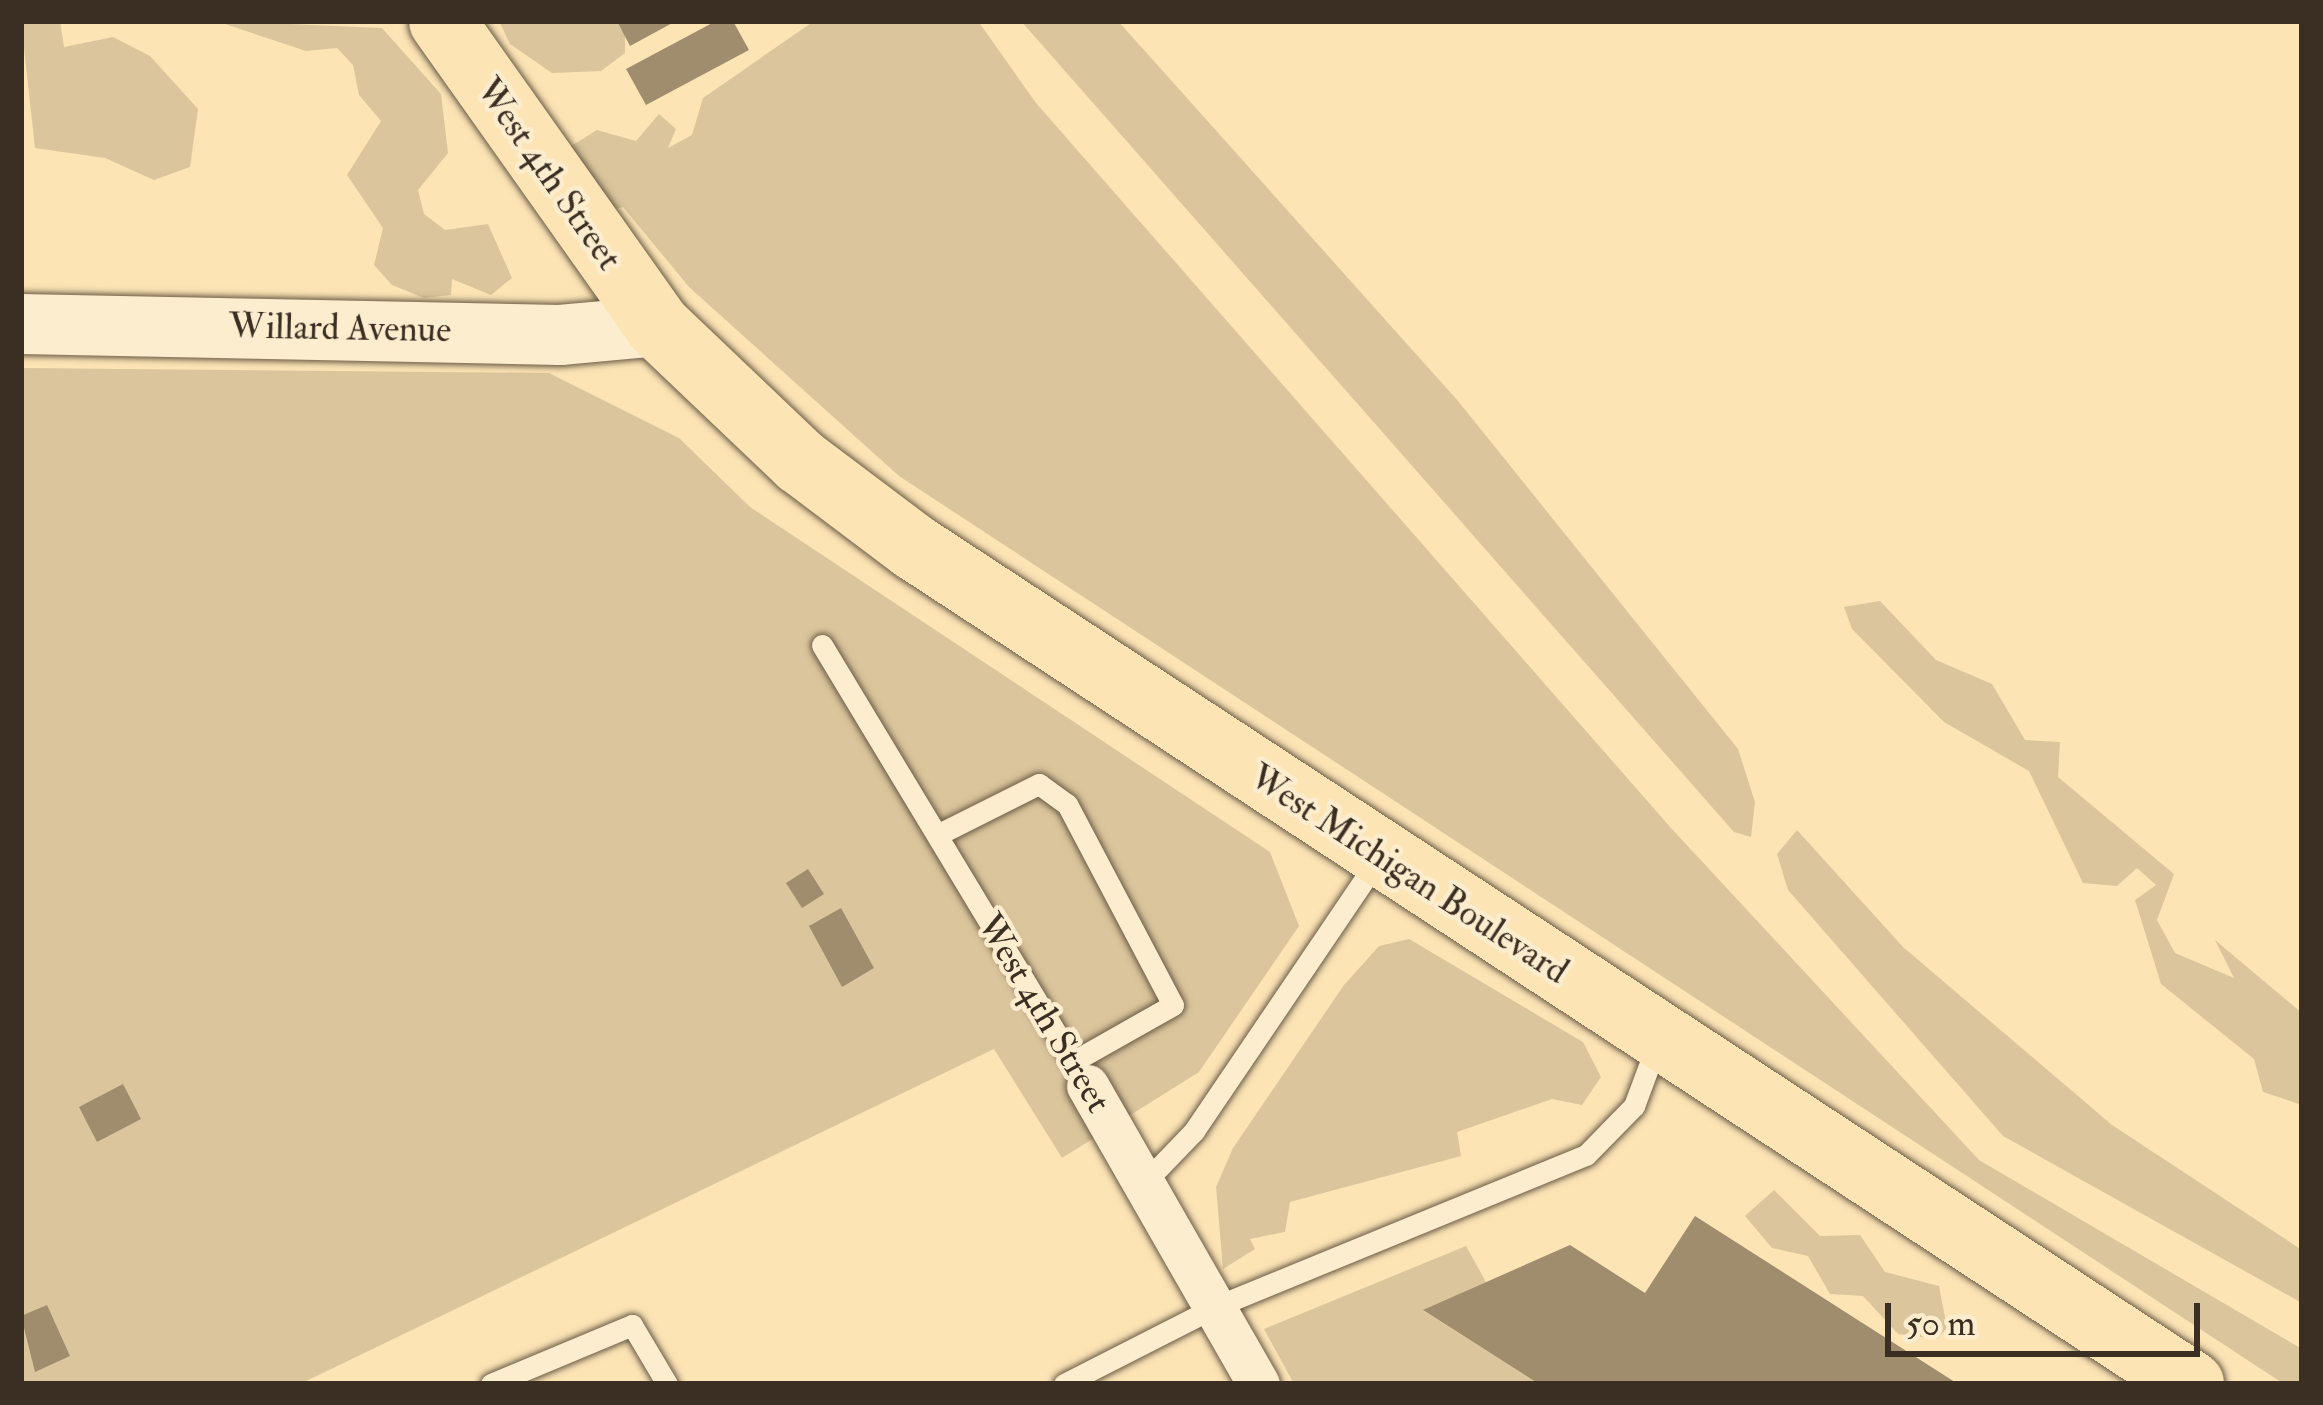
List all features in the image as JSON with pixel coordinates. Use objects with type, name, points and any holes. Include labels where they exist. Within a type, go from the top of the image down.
[{"type":"main road","name":"West 4th Street","points":[[442,21],[658,326]]},
{"type":"main road","name":"West Michigan Boulevard","points":[[658,326],[721,394],[914,547],[2191,1384]]},
{"type":"street","name":"Willard Avenue","points":[[21,323],[560,335],[658,326]]},
{"type":"street","name":"West 4th Street","points":[[1081,1073],[1259,1384]]},
{"type":"lane","name":"West 4th Street","points":[[822,645],[1081,1073]]},
{"type":"lane","points":[[937,835],[1039,784],[1067,804],[1173,1005],[1081,1073]]},
{"type":"lane","points":[[1145,1182],[1194,1131],[1380,856]]},
{"type":"lane","points":[[1064,1384],[1215,1307],[1586,1155],[1634,1106],[1660,1038]]},
{"type":"lane","points":[[491,1384],[632,1325],[667,1384]]},
{"type":"shaded area","points":[[21,21],[60,21],[64,47],[113,37],[150,56],[198,109],[190,167],[154,180],[105,158],[35,148]]},
{"type":"shaded area","points":[[216,21],[382,28],[441,94],[448,153],[418,190],[424,214],[445,230],[488,224],[512,278],[491,295],[452,279],[451,295],[424,298],[392,285],[374,265],[383,228],[347,175],[381,121],[359,95],[353,65],[337,48],[306,51]]},
{"type":"shaded area","points":[[499,21],[625,21],[625,53],[601,71],[552,73],[510,44]]},
{"type":"shaded area","points":[[814,21],[978,21],[1036,103],[1671,828],[1979,1160],[2302,1349],[2302,1384],[2284,1384],[899,476],[689,287],[623,207],[608,211],[552,158],[597,130],[636,141],[659,114],[676,129],[668,148],[692,135],[703,98]]},
{"type":"shaded area","points":[[1021,21],[1118,21],[1458,401],[1738,749],[1755,802],[1751,837],[1734,832]]},
{"type":"shaded area","points":[[21,368],[549,373],[679,438],[750,507],[1270,852],[1299,926],[1199,1072],[1062,1158],[994,1049],[300,1384],[21,1384]]},
{"type":"shaded area","points":[[1880,601],[1936,660],[1992,684],[2025,740],[2060,742],[2058,777],[2174,874],[2157,920],[2175,953],[2234,978],[2215,940],[2302,1013],[2302,1105],[2263,1092],[2254,1059],[2161,984],[2135,900],[2156,885],[2137,868],[2117,886],[2083,883],[2029,771],[1944,722],[1852,629],[1844,607]]},
{"type":"shaded area","points":[[1797,830],[1903,947],[2112,1125],[2302,1250],[2302,1303],[2003,1136],[1788,890],[1777,854]]},
{"type":"shaded area","points":[[1409,939],[1583,1042],[1601,1077],[1582,1105],[1552,1099],[1457,1132],[1461,1156],[1290,1202],[1285,1232],[1250,1239],[1255,1249],[1223,1269],[1216,1187],[1233,1148],[1344,985],[1379,946]]},
{"type":"shaded area","points":[[1774,1190],[1820,1236],[1860,1235],[1885,1272],[1939,1286],[1947,1328],[1937,1339],[1898,1334],[1863,1296],[1830,1294],[1808,1256],[1772,1248],[1745,1216]]},
{"type":"shaded area","points":[[1466,1246],[1486,1282],[1424,1311],[1539,1384],[1294,1384],[1264,1329]]},
{"type":"building","points":[[617,21],[676,21],[630,46]]},
{"type":"building","points":[[716,21],[733,21],[749,50],[646,105],[626,69]]},
{"type":"building","points":[[808,869],[824,894],[802,908],[786,883]]},
{"type":"building","points":[[841,908],[874,968],[842,987],[809,926]]},
{"type":"building","points":[[123,1084],[141,1119],[97,1142],[79,1107]]},
{"type":"building","points":[[1695,1216],[1958,1384],[1539,1384],[1423,1310],[1570,1245],[1645,1293]]},
{"type":"building","points":[[47,1305],[70,1356],[35,1372],[21,1316]]}]
